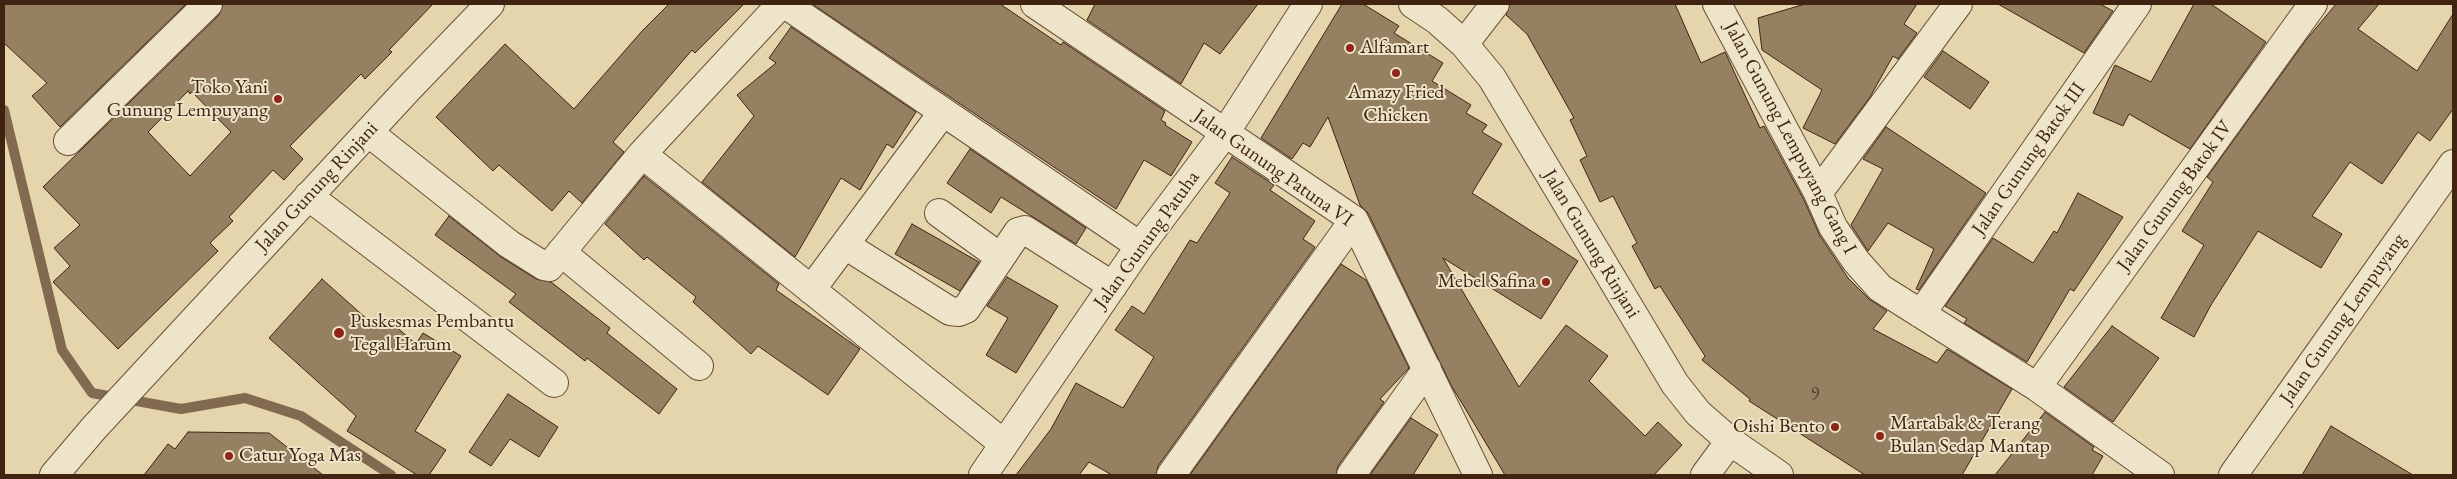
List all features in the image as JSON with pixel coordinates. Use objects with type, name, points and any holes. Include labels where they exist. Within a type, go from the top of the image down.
[{"type":"street","points":[[68,142],[208,4]]},
{"type":"street","name":"Jalan Gunung Rinjani","points":[[54,475],[94,428],[308,196],[490,4]]},
{"type":"street","points":[[368,132],[509,244],[544,266],[552,266],[561,252],[642,154],[781,4]]},
{"type":"street","points":[[786,4],[1140,246]]},
{"type":"street","name":"Jalan Gunung Patuna VI","points":[[1035,4],[1354,220],[1478,475]]},
{"type":"street","name":"Jalan Gunung Patuha","points":[[982,475],[1140,246],[1225,133],[1308,4]]},
{"type":"street","name":"Jalan Gunung Rinjani","points":[[1413,4],[1437,20],[1464,44],[1497,86],[1675,384],[1698,413],[1730,441],[1779,475]]},
{"type":"street","points":[[1464,44],[1495,4]]},
{"type":"street","name":"Jalan Gunung Lempuyang Gang I","points":[[1717,4],[1818,193],[1833,226],[1856,261],[1880,288],[2037,387],[2160,475]]},
{"type":"street","points":[[1818,193],[1958,4]]},
{"type":"street","name":"Jalan Gunung Batok III","points":[[1921,314],[2137,4]]},
{"type":"street","name":"Jalan Gunung Batok IV","points":[[2037,387],[2313,4]]},
{"type":"street","points":[[812,290],[943,112]]},
{"type":"street","points":[[642,154],[1004,444]]},
{"type":"street","name":"Jalan Gunung Lempuyang","points":[[2233,475],[2453,164]]},
{"type":"street","points":[[308,196],[554,383]]},
{"type":"street","points":[[939,213],[1000,257]]},
{"type":"street","points":[[1171,475],[1354,220]]},
{"type":"street","points":[[845,245],[950,311],[959,312],[966,309],[1018,232],[1025,230],[1113,286]]},
{"type":"street","points":[[561,252],[698,366]]},
{"type":"street","points":[[1351,475],[1428,369]]},
{"type":"street","points":[[1705,475],[1730,441]]},
{"type":"building","points":[[4,4],[186,4],[60,127],[32,96],[47,83],[4,43]]},
{"type":"building","points":[[223,4],[433,4],[389,50],[392,52],[365,79],[361,74],[290,146],[303,159],[284,180],[273,170],[229,217],[233,221],[210,243],[218,251],[118,349],[53,282],[70,266],[54,248],[80,225],[43,187],[219,15]],"holes":[[[188,91],[190,94],[192,92],[231,132],[190,176],[148,132]]]},
{"type":"building","points":[[669,4],[744,4],[695,53],[692,50],[613,142],[624,152],[582,203],[569,191],[552,211],[499,165],[493,171],[436,117],[505,44],[574,109],[642,31]]},
{"type":"building","points":[[812,4],[1000,4],[1061,45],[1063,42],[1165,111],[1161,120],[1166,123],[1165,125],[1192,142],[1171,176],[1144,160],[1116,209]]},
{"type":"building","points":[[1095,4],[1258,4],[1220,54],[1204,43],[1181,84],[1087,20]]},
{"type":"building","points":[[1342,4],[1363,4],[1399,26],[1394,33],[1443,63],[1432,81],[1471,105],[1466,113],[1487,125],[1482,132],[1502,144],[1472,193],[1578,261],[1541,319],[1443,258],[1519,387],[1566,325],[1608,356],[1589,381],[1645,436],[1658,422],[1682,445],[1654,475],[1505,475],[1451,385],[1368,213],[1360,205],[1328,117],[1310,147],[1303,143],[1292,159],[1261,138]]},
{"type":"building","points":[[1510,4],[1675,4],[1701,63],[1725,52],[1760,128],[1764,126],[1804,200],[1820,236],[1848,278],[1869,299],[1887,311],[1873,329],[1937,363],[1947,349],[2012,389],[1962,475],[1865,475],[1749,401],[1750,399],[1702,360],[1705,356],[1660,286],[1655,289],[1632,246],[1637,243],[1613,196],[1600,202],[1580,160],[1587,156],[1570,120],[1574,118],[1527,34],[1506,15]]},
{"type":"building","points":[[1805,4],[1917,4],[1904,24],[1917,33],[1898,59],[1893,56],[1870,97],[1835,144],[1803,128],[1822,90],[1762,50],[1758,18]]},
{"type":"building","points":[[1998,4],[2100,4],[2113,11],[2084,53]]},
{"type":"building","points":[[2194,4],[2211,4],[2266,42],[2190,149],[2129,114],[2123,126],[2093,113],[2115,65],[2151,82]]},
{"type":"building","points":[[2336,4],[2379,4],[2358,29],[2417,71],[2453,14],[2453,109],[2430,141],[2418,132],[2382,184],[2350,162],[2312,216],[2342,234],[2321,268],[2258,231],[2211,305],[2194,337],[2161,318],[2204,245],[2182,231],[2213,182],[2207,177],[2306,40]]},
{"type":"building","points":[[791,27],[916,112],[893,148],[887,144],[860,190],[841,178],[795,257],[702,182],[754,116],[737,95],[776,63],[769,58]]},
{"type":"building","points":[[1943,51],[1989,82],[1970,109],[1924,77]]},
{"type":"building","points":[[1886,127],[1986,193],[1919,290],[1916,289],[1934,249],[1888,223],[1868,251],[1851,225],[1883,169],[1863,159]]},
{"type":"building","points":[[970,149],[1086,228],[1076,244],[1001,197],[991,213],[947,183]]},
{"type":"building","points":[[1232,157],[1274,185],[1270,190],[1315,221],[1303,239],[1315,247],[1158,466],[1156,475],[1112,475],[1089,462],[1079,475],[1016,475],[1051,429],[1076,383],[1123,408],[1154,357],[1115,330],[1132,306],[1144,314],[1190,240],[1197,243],[1230,193],[1215,183]]},
{"type":"building","points":[[644,176],[779,284],[776,290],[860,349],[828,395],[758,346],[751,354],[693,302],[696,297],[647,257],[644,260],[605,224]]},
{"type":"building","points":[[2078,193],[2123,217],[2074,291],[2070,289],[2027,362],[1964,323],[1967,319],[1945,306],[1993,238],[2033,263],[2054,231],[2057,233]]},
{"type":"building","points":[[449,216],[501,257],[536,279],[551,282],[610,328],[607,333],[677,389],[659,414],[587,358],[585,361],[509,302],[516,294],[435,235]]},
{"type":"building","points":[[912,224],[979,262],[960,291],[895,254]]},
{"type":"building","points":[[1341,264],[1366,280],[1409,368],[1380,399],[1384,402],[1338,466],[1336,475],[1190,475]]},
{"type":"building","points":[[1007,277],[1058,306],[1016,373],[986,355],[1008,318],[987,306]]},
{"type":"building","points":[[322,279],[377,328],[386,318],[416,344],[423,333],[461,356],[415,431],[446,450],[429,475],[417,475],[347,431],[356,416],[269,338]]},
{"type":"building","points":[[2112,326],[2159,358],[2113,422],[2064,387]]},
{"type":"building","points":[[508,394],[558,427],[539,457],[510,439],[491,466],[469,452]]},
{"type":"building","points":[[2045,412],[2094,447],[2092,450],[2103,456],[2092,475],[1995,475]]},
{"type":"building","points":[[1411,418],[1438,435],[1413,475],[1370,475]]},
{"type":"building","points":[[2331,426],[2413,475],[2302,475]]},
{"type":"building","name":"Catur Yoga Mas","points":[[188,432],[269,433],[323,475],[144,475],[168,444],[175,449]]},
{"type":"waterway","points":[[4,110],[62,350],[92,393],[181,409],[245,398],[301,416],[391,475]]},
{"type":"place","name":"Alfamart","points":[[1350,48]]},
{"type":"place","name":"Amazy Fried Chicken","points":[[1396,73]]},
{"type":"place","name":"Toko Yani Gunung Lempuyang","points":[[278,99]]},
{"type":"place","name":"Mebel Safina","points":[[1546,282]]},
{"type":"place","name":"Puskesmas Pembantu Tegal Harum","points":[[339,333]]},
{"type":"place","name":"Oishi Bento","points":[[1835,427]]},
{"type":"place","name":"Martabak & Terang Bulan Sedap Mantap","points":[[1880,436]]},
{"type":"place","name":"Catur Yoga Mas","points":[[229,456]]}]
